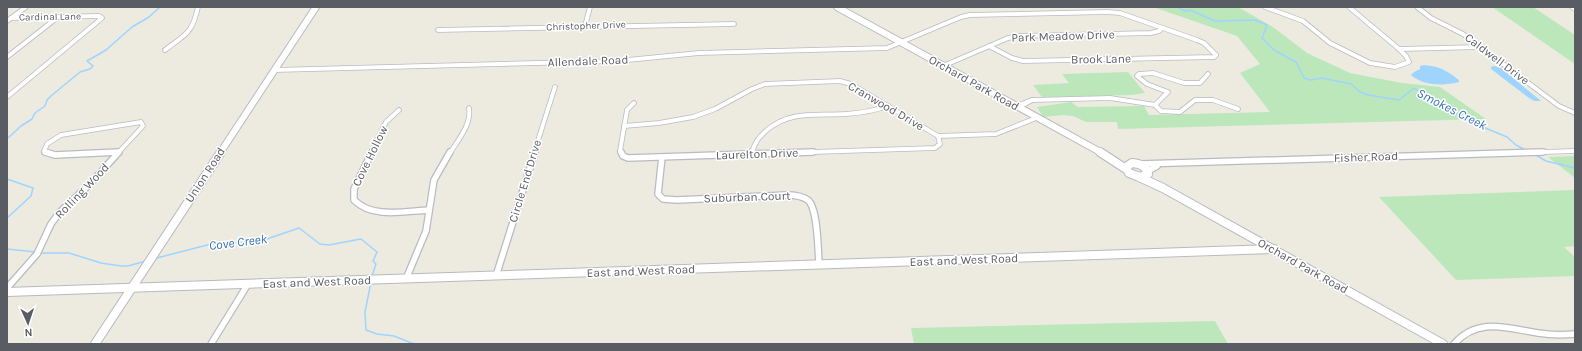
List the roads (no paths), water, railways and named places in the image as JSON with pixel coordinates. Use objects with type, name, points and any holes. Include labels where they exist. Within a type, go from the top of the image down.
[{"type":"main road","name":"Union Road","points":[[95,344],[316,7]]},
{"type":"main road","name":"Orchard Park Road","points":[[837,7],[1111,158],[1129,173],[1163,188],[1443,344]]},
{"type":"main road","name":"Orchard Park Road","points":[[1111,158],[1146,168],[1152,180],[1163,188]]},
{"type":"main road","points":[[1126,169],[1127,165],[1136,164]]},
{"type":"main road","points":[[1137,176],[1143,176],[1148,172]]},
{"type":"main road","name":"East and West Road","points":[[7,292],[1274,249]]},
{"type":"street","points":[[9,20],[26,7]]},
{"type":"street","points":[[165,50],[187,34],[194,24],[198,7]]},
{"type":"street","points":[[584,26],[590,7]]},
{"type":"street","points":[[1265,7],[1303,21],[1330,43],[1370,63],[1395,67],[1409,62],[1406,56],[1399,49],[1349,7]]},
{"type":"street","name":"Caldwell Drive","points":[[1417,7],[1431,18],[1463,34],[1559,106],[1575,114]]},
{"type":"street","name":"Allendale Road","points":[[274,70],[617,61],[699,53],[887,48],[961,17],[970,15],[1107,12],[1120,14],[1204,43],[1216,55]]},
{"type":"street","points":[[7,57],[58,17]]},
{"type":"street","name":"Cardinal Lane","points":[[7,98],[102,17],[58,17],[9,20]]},
{"type":"street","name":"Christopher Drive","points":[[438,30],[734,24]]},
{"type":"street","name":"Park Meadow Drive","points":[[943,66],[1008,38],[1020,36],[1151,33],[1159,31],[1162,28]]},
{"type":"street","name":"Brook Lane","points":[[989,46],[1012,58],[1023,61],[1214,57],[1216,55]]},
{"type":"street","points":[[1399,49],[1480,47]]},
{"type":"street","points":[[1155,105],[1168,92],[1140,81],[1137,76],[1139,74],[1158,74],[1184,83],[1200,83],[1208,74]]},
{"type":"street","name":"Cranwood Drive","points":[[624,126],[659,124],[697,115],[727,103],[757,86],[767,83],[844,81],[938,136]]},
{"type":"street","name":"Circle End Drive","points":[[496,276],[555,87]]},
{"type":"street","points":[[1018,106],[1022,106],[1032,100],[1105,97],[1155,105],[1158,109],[1164,112],[1180,112],[1195,100],[1213,100],[1238,109]]},
{"type":"street","name":"Laurelton Drive","points":[[634,103],[627,110],[620,151],[623,156],[628,158],[935,148],[940,144],[938,136]]},
{"type":"street","points":[[752,154],[754,145],[760,137],[790,117],[798,115],[859,113],[873,111],[888,106]]},
{"type":"street","points":[[406,279],[423,239],[434,180],[468,122],[470,114],[469,108]]},
{"type":"street","name":"Cove Hollow","points":[[399,110],[386,122],[354,189],[354,200],[360,206],[372,210],[429,210]]},
{"type":"street","points":[[938,136],[996,134],[1036,118]]},
{"type":"street","name":"Rolling Wood","points":[[7,288],[38,254],[51,224],[59,212],[91,183],[143,126],[143,123],[135,122],[105,128],[72,132],[57,137],[48,143],[44,148],[45,152],[51,154],[118,153]]},
{"type":"street","name":"Fisher Road","points":[[1136,164],[1575,151]]},
{"type":"street","name":"Suburban Court","points":[[662,157],[658,194],[662,199],[677,200],[787,195],[798,196],[807,200],[813,208],[819,264]]},
{"type":"street","points":[[1148,172],[1157,166],[1156,164]]},
{"type":"street","points":[[211,344],[248,284]]},
{"type":"street","points":[[1454,344],[1459,336],[1464,332],[1486,326],[1551,334],[1575,334]]},
{"type":"water","points":[[1424,65],[1443,70],[1459,80],[1459,82],[1434,84],[1421,81],[1411,75],[1420,69],[1420,66]]},
{"type":"water","points":[[1494,66],[1501,68],[1541,101],[1534,101],[1529,98],[1491,69],[1491,67]]},
{"type":"waterway","name":"Cove Creek","points":[[7,139],[21,126],[32,119],[35,113],[45,106],[47,100],[51,96],[80,72],[90,69],[93,66],[87,61],[106,50],[132,27],[149,17],[160,7]]},
{"type":"waterway","name":"Smokes Creek","points":[[1177,7],[1185,11],[1190,10],[1215,21],[1255,20],[1267,25],[1262,38],[1274,50],[1296,62],[1304,78],[1311,80],[1322,78],[1351,84],[1360,92],[1368,95],[1399,100],[1414,88],[1435,103],[1478,125],[1507,137],[1516,145],[1525,150]]},
{"type":"waterway","name":"Smokes Creek","points":[[1534,154],[1546,161],[1575,168]]},
{"type":"waterway","name":"Cove Creek","points":[[7,179],[33,188],[31,196],[7,218]]},
{"type":"waterway","name":"Cove Creek","points":[[153,259],[211,244],[261,241],[299,228],[320,244],[329,245],[361,239],[377,252],[373,261],[376,264],[372,276]]},
{"type":"waterway","name":"Cove Creek","points":[[7,249],[36,252]]},
{"type":"waterway","name":"Cove Creek","points":[[40,253],[69,253],[101,263],[121,266],[128,266],[146,261]]},
{"type":"waterway","name":"Cove Creek","points":[[371,282],[365,312],[366,330],[377,334],[394,336],[414,344]]}]
